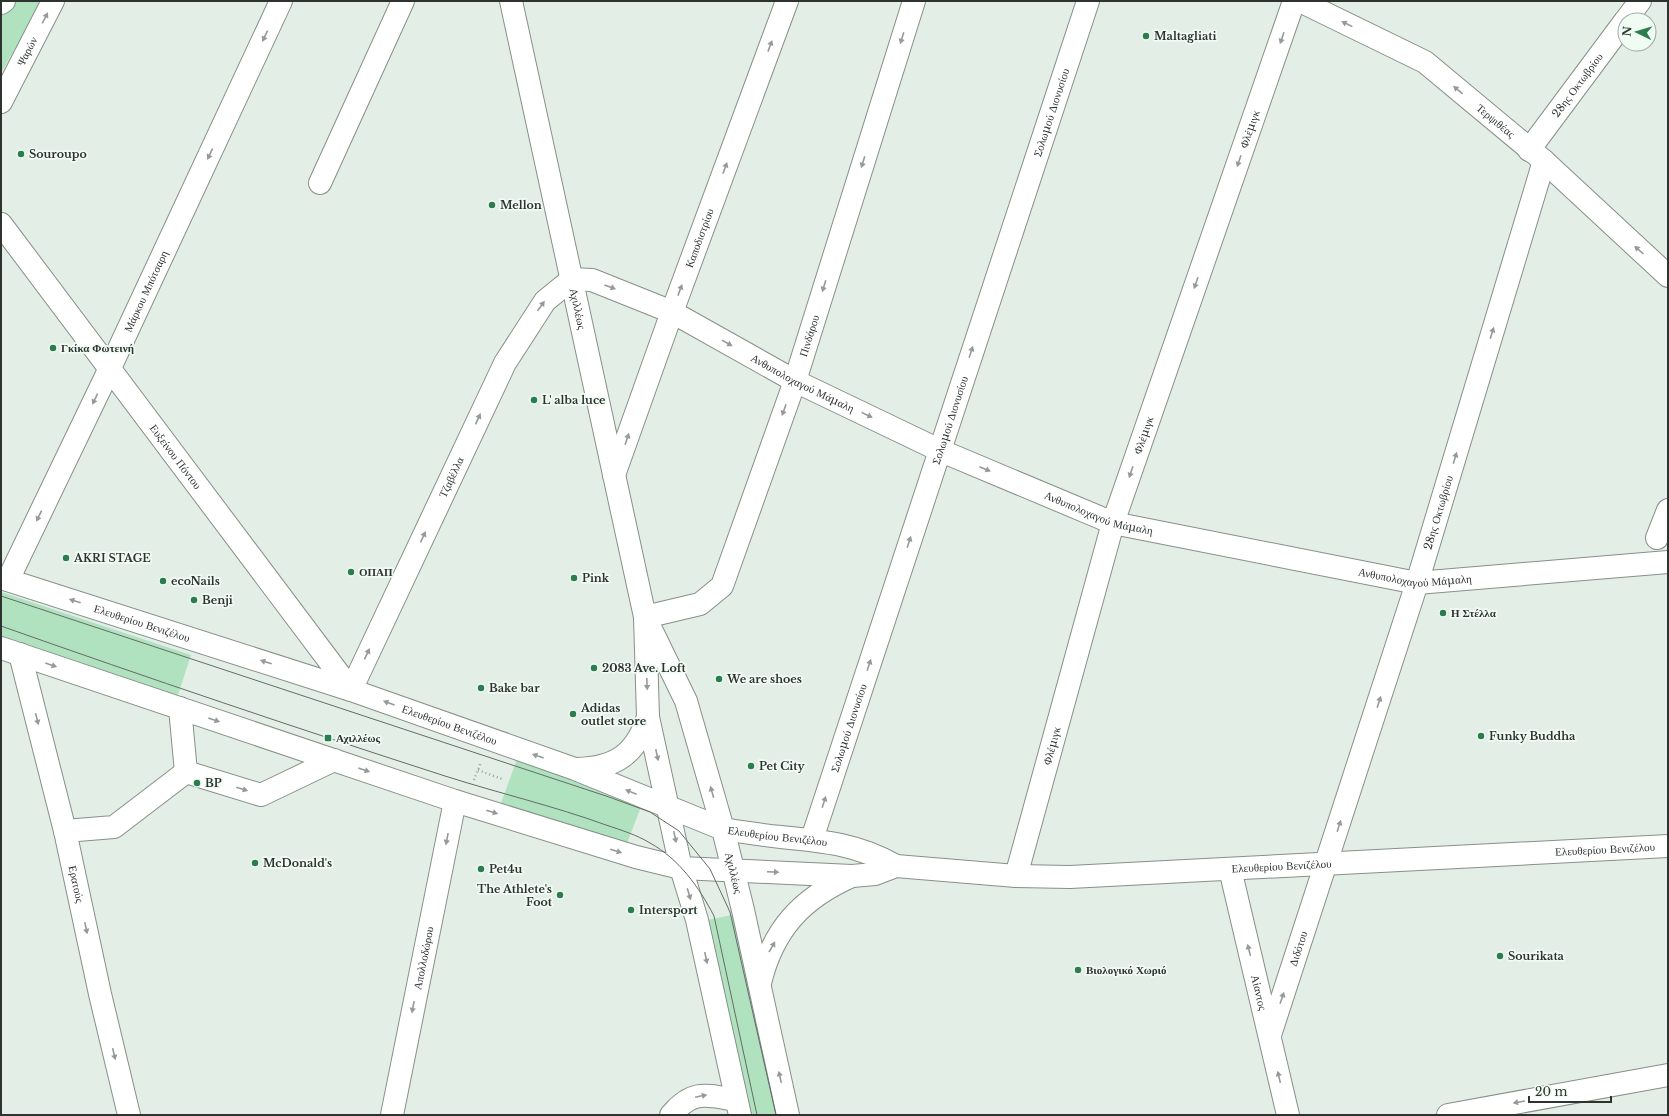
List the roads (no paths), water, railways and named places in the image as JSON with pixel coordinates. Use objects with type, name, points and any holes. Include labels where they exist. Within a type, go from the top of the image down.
[{"type":"street","name":"Ψαρών","points":[[1,102],[54,1]]},
{"type":"street","name":"Μάρκου Μπότσαρη","points":[[4,579],[110,368],[281,1]]},
{"type":"street","points":[[320,183],[403,1]]},
{"type":"street","name":"Αχιλλέως","points":[[511,1],[645,617],[648,717],[681,868],[697,920],[738,1108]]},
{"type":"street","name":"Καποδιστρίου","points":[[614,475],[672,312],[787,1]]},
{"type":"street","name":"Πινδάρου","points":[[645,617],[700,604],[722,586],[795,381],[914,1]]},
{"type":"street","name":"Σολωμού Διονυσίου","points":[[812,839],[1088,1]]},
{"type":"street","name":"Φλέμιγκ","points":[[1016,876],[1113,523],[1294,1]]},
{"type":"street","name":"Τερψιθέας","points":[[1300,1],[1425,62],[1537,156],[1668,276]]},
{"type":"street","name":"28ης Οκτωβρίου","points":[[1631,12],[1640,1]]},
{"type":"street","name":"28ης Οκτωβρίου","points":[[1327,863],[1418,583],[1537,156],[1617,32]]},
{"type":"street","name":"Ευξείνου Πόντου","points":[[1,224],[351,690]]},
{"type":"street","name":"Ανθυπολοχαγού Μάμαλη","points":[[572,279],[592,280],[672,312],[795,381],[939,450],[1113,523],[1418,583],[1668,562]]},
{"type":"street","name":"Τζαβέλλα","points":[[351,690],[505,363],[545,301],[572,279]]},
{"type":"street","points":[[1657,538],[1668,510]]},
{"type":"street","name":"Ελευθερίου Βενιζέλου","points":[[4,579],[351,690],[575,769],[723,830],[812,839],[854,847],[879,856],[896,866]]},
{"type":"street","name":"Αχιλλέως","points":[[645,617],[686,700],[734,870],[788,1115]]},
{"type":"street","name":"Ελευθερίου Βενιζέλου","points":[[11,651],[455,801],[636,857],[681,868],[852,876],[875,874],[896,866],[1016,876],[1070,877],[1230,870],[1327,863],[1668,846]]},
{"type":"street","name":"Ερατούς","points":[[11,651],[65,831],[100,994],[129,1115]]},
{"type":"street","points":[[180,708],[186,772]]},
{"type":"street","points":[[575,769],[595,768],[613,763],[622,758],[640,739],[648,717]]},
{"type":"street","points":[[186,772],[261,795],[334,760]]},
{"type":"street","points":[[65,831],[114,827],[186,772]]},
{"type":"street","name":"Απολλοδώρου","points":[[392,1115],[455,801]]},
{"type":"street","name":"Διδότου","points":[[1270,1035],[1327,863]]},
{"type":"street","name":"Αίαντος","points":[[1230,870],[1288,1115]]},
{"type":"street","points":[[760,984],[768,953],[788,922],[802,907],[817,895],[834,884],[852,876]]},
{"type":"street","points":[[1448,1115],[1668,1075]]},
{"type":"street","points":[[671,1115],[682,1102],[704,1094],[738,1108]]},
{"type":"tram line","points":[[1,596],[609,797],[650,812],[679,831],[710,869],[730,912],[776,1115]]},
{"type":"tram line","points":[[1,626],[333,740],[445,776],[586,818],[645,840],[679,865],[695,884],[714,916],[757,1115]]},
{"type":"place","name":"Maltagliati","points":[[1146,36]]},
{"type":"place","name":"Souroupo","points":[[21,154]]},
{"type":"place","name":"Mellon","points":[[492,205]]},
{"type":"place","name":"Γκίκα Φωτεινή","points":[[53,348]]},
{"type":"place","name":"L' alba luce","points":[[534,400]]},
{"type":"place","name":"AKRI STAGE","points":[[66,558]]},
{"type":"place","name":"ΟΠΑΠ","points":[[351,572]]},
{"type":"place","name":"Pink","points":[[574,578]]},
{"type":"place","name":"ecoNails","points":[[163,581]]},
{"type":"place","name":"Benji","points":[[194,600]]},
{"type":"place","name":"Η Στέλλα","points":[[1443,613]]},
{"type":"place","name":"2083 Ave. Loft","points":[[594,668]]},
{"type":"place","name":"We are shoes","points":[[719,679]]},
{"type":"place","name":"Bake bar","points":[[481,688]]},
{"type":"place","name":"Adidas outlet store","points":[[573,714]]},
{"type":"place","name":"Funky Buddha","points":[[1481,736]]},
{"type":"place","name":"Αχιλλέως","points":[[328,738]]},
{"type":"place","name":"Pet City","points":[[751,766]]},
{"type":"place","name":"BP","points":[[197,783]]},
{"type":"place","name":"McDonald's","points":[[255,863]]},
{"type":"place","name":"Pet4u","points":[[481,869]]},
{"type":"place","name":"The Athlete's Foot","points":[[560,895]]},
{"type":"place","name":"Intersport","points":[[631,910]]},
{"type":"place","name":"Sourikata","points":[[1500,956]]},
{"type":"place","name":"Βιολογικό Χωριό","points":[[1078,970]]}]
